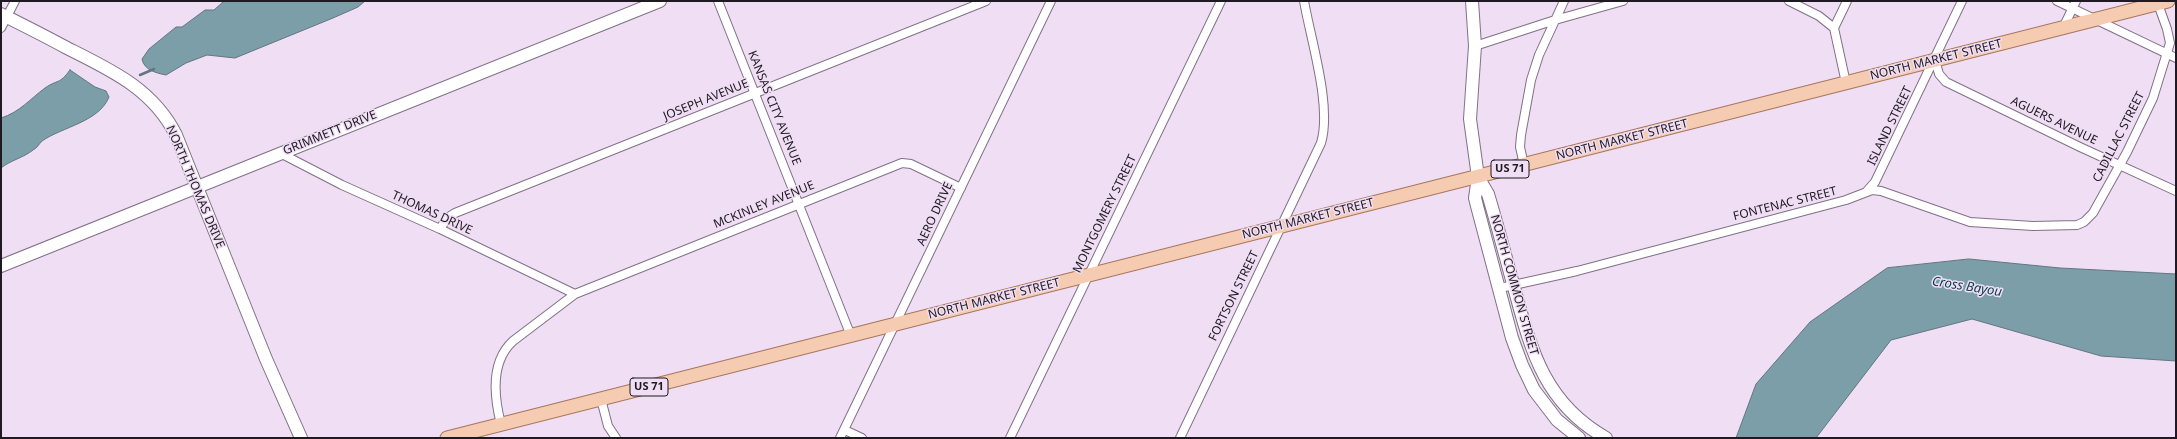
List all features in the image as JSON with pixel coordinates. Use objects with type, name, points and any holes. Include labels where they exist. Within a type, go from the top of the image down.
[{"type":"main road","name":"GRIMMETT DRIVE","points":[[1,266],[196,186],[660,1]]},
{"type":"main road","name":"NORTH COMMON STREET","points":[[1472,1],[1475,46],[1470,119],[1478,177],[1475,198],[1514,344],[1522,365],[1534,390],[1557,420],[1579,438]]},
{"type":"main road","name":"NORTH MARKET STREET","points":[[447,438],[2163,2]]},
{"type":"main road","name":"NORTH THOMAS DRIVE","points":[[3,20],[117,74],[148,96],[172,127],[266,359],[301,438]]},
{"type":"main road","name":"NORTH COMMON STREET","points":[[1478,177],[1488,194],[1532,352],[1544,378],[1562,402],[1575,416],[1606,438]]},
{"type":"street","points":[[3,20],[15,1]]},
{"type":"street","name":"KANSAS CITY AVENUE","points":[[718,1],[851,336]]},
{"type":"street","name":"JOSEPH AVENUE","points":[[440,229],[447,218],[455,213],[986,1]]},
{"type":"street","name":"AERO DRIVE","points":[[840,438],[1051,1]]},
{"type":"street","name":"MONTGOMERY STREET","points":[[1010,438],[1222,1]]},
{"type":"street","name":"FORTSON STREET","points":[[1180,438],[1321,143],[1326,120],[1304,1]]},
{"type":"street","points":[[1524,165],[1520,148],[1521,135],[1531,80],[1539,55],[1564,1]]},
{"type":"street","points":[[1475,46],[1555,20],[1623,1]]},
{"type":"street","points":[[1789,1],[1819,16],[1834,28]]},
{"type":"street","points":[[1846,83],[1834,28],[1847,1]]},
{"type":"street","name":"ISLAND STREET","points":[[1864,192],[1875,182],[1935,60],[1962,1]]},
{"type":"street","points":[[2057,1],[2074,5],[2096,20],[2176,58]]},
{"type":"street","name":"CADILLAC STREET","points":[[2077,225],[2084,222],[2093,213],[2120,165],[2153,98],[2168,54],[2169,36],[2163,2]]},
{"type":"street","points":[[2063,28],[2074,5]]},
{"type":"street","name":"AGUERS AVENUE","points":[[1935,60],[1941,78],[1946,82],[2176,190]]},
{"type":"street","name":"THOMAS DRIVE","points":[[280,153],[342,185],[440,229],[574,294]]},
{"type":"street","name":"MCKINLEY AVENUE","points":[[501,424],[495,392],[498,372],[505,350],[519,336],[574,294],[902,163],[911,164],[961,188]]},
{"type":"street","name":"FONTENAC STREET","points":[[1500,288],[1577,271],[1846,200],[1872,190],[1881,191],[1970,222],[2033,226],[2077,225]]},
{"type":"street","points":[[601,399],[608,426],[616,438]]},
{"type":"street","points":[[845,430],[862,438]]},
{"type":"water","points":[[365,1],[358,7],[333,18],[235,58],[207,55],[186,63],[166,75],[155,72],[145,66],[142,59],[149,49],[176,27],[182,27],[205,10],[214,10],[223,2]]},
{"type":"water","points":[[70,70],[95,87],[106,91],[109,97],[104,105],[89,118],[50,136],[29,153],[1,168],[1,118],[19,109],[49,85],[61,80]]},
{"type":"water","name":"Cross Bayou","points":[[1969,259],[2060,268],[2176,274],[2176,361],[2101,356],[1972,319],[1891,340],[1816,438],[1736,438],[1756,384],[1810,322],[1887,268]]},
{"type":"waterway","points":[[140,75],[154,69]]}]
